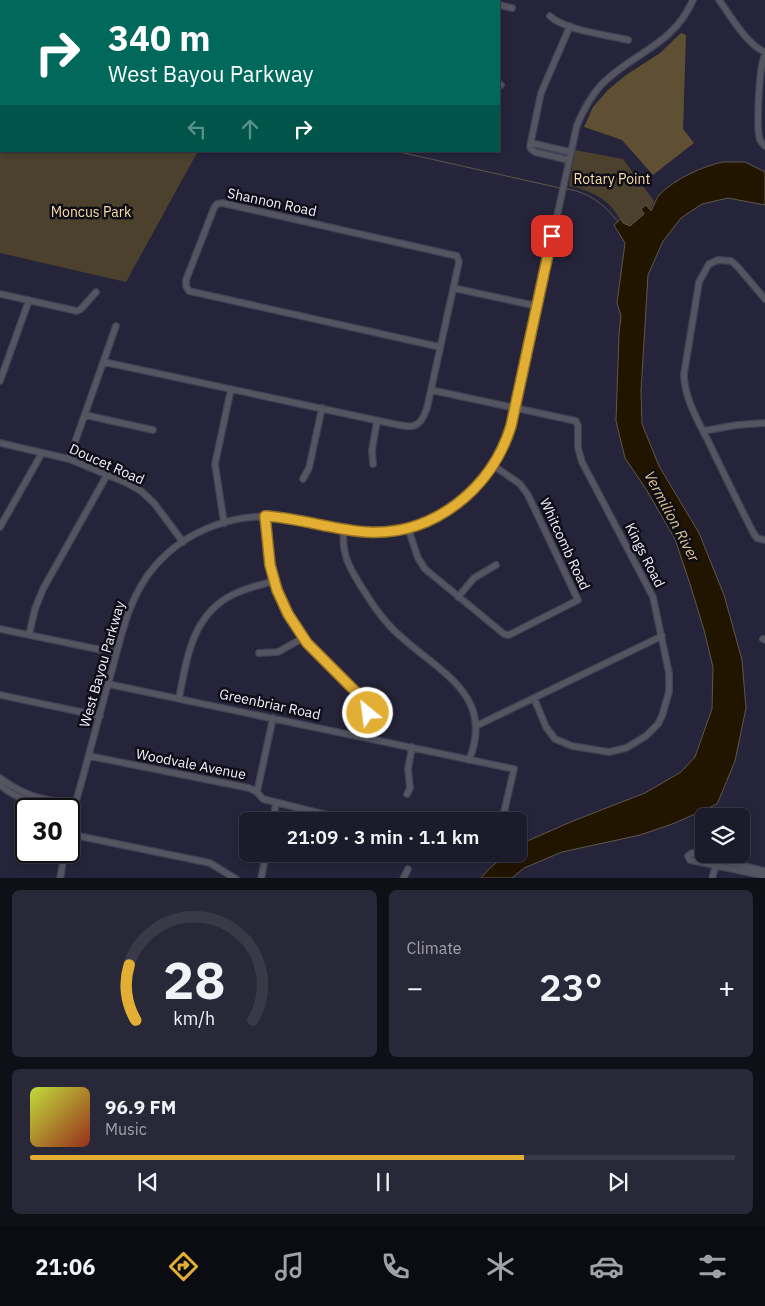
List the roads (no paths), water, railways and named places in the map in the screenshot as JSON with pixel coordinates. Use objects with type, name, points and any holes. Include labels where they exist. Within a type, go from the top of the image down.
[{"type":"street","name":"West Bayou Parkway","points":[[76,798],[129,609],[141,585],[155,566],[182,542],[224,522],[265,516],[344,530],[380,532],[408,528],[431,519],[458,504],[474,490],[494,466],[507,438],[515,408],[577,125],[596,91],[619,70],[666,38],[678,26],[693,0]]},
{"type":"street","points":[[718,0],[750,41],[765,54],[761,64],[759,114],[760,138],[765,146]]},
{"type":"street","points":[[500,5],[512,8]]},
{"type":"street","points":[[550,16],[558,23],[628,40]]},
{"type":"street","points":[[568,160],[535,152],[531,146],[541,93],[570,26]]},
{"type":"street","points":[[531,146],[570,152]]},
{"type":"street","name":"Shannon Road","points":[[377,420],[414,427],[421,422],[426,413],[459,262],[458,257],[455,254],[222,203],[217,204],[186,280],[188,290],[192,293],[440,347]]},
{"type":"street","points":[[765,298],[737,266],[727,260],[714,261],[706,268],[701,276],[684,374],[686,389],[703,431],[754,534],[759,539],[765,540]]},
{"type":"street","points":[[453,288],[537,306]]},
{"type":"street","points":[[0,294],[77,311],[96,292]]},
{"type":"street","points":[[0,381],[3,367],[29,300]]},
{"type":"street","points":[[69,459],[116,326]]},
{"type":"street","points":[[104,362],[377,420],[372,450],[374,464]]},
{"type":"street","points":[[224,522],[215,464],[231,389]]},
{"type":"street","name":"Kings Road","points":[[431,390],[572,420],[577,423],[577,443],[582,462],[651,591],[662,636],[669,679],[667,701],[658,724],[646,736],[635,744],[620,750],[604,752],[560,742],[550,734],[534,698]]},
{"type":"street","points":[[303,479],[309,468],[322,408]]},
{"type":"street","points":[[85,415],[153,430]]},
{"type":"street","points":[[703,431],[737,425],[765,423]]},
{"type":"street","name":"Doucet Road","points":[[0,443],[69,459],[132,486],[148,496],[159,508],[182,542]]},
{"type":"street","points":[[0,527],[42,453]]},
{"type":"street","name":"Whitcomb Road","points":[[408,528],[415,552],[421,564],[430,574],[504,634],[509,635],[578,600],[528,495],[520,484],[494,466]]},
{"type":"street","points":[[29,635],[42,589],[107,474]]},
{"type":"street","points":[[265,516],[268,553],[274,581],[284,608],[303,638],[364,700],[368,713],[364,737]]},
{"type":"street","points":[[344,530],[343,548],[346,561],[375,609],[401,637],[460,686],[469,701],[476,726],[474,747],[469,760]]},
{"type":"street","points":[[458,597],[474,578],[496,565]]},
{"type":"street","points":[[179,698],[190,646],[197,629],[207,614],[233,594],[274,581]]},
{"type":"street","points":[[0,629],[116,653]]},
{"type":"street","points":[[476,726],[662,636]]},
{"type":"street","points":[[260,653],[284,650],[303,638]]},
{"type":"street","name":"Greenbriar Road","points":[[108,684],[514,769],[504,812]]},
{"type":"street","points":[[0,694],[100,716]]},
{"type":"street","points":[[256,792],[272,718]]},
{"type":"street","points":[[407,794],[410,788],[408,768],[412,747]]},
{"type":"street","name":"Woodvale Avenue","points":[[89,756],[248,788],[256,792],[262,799],[314,812]]},
{"type":"street","points":[[0,778],[26,798]]},
{"type":"street","points":[[0,785],[12,794],[26,798]]},
{"type":"street","points":[[274,812],[276,803]]},
{"type":"street","points":[[80,837],[210,863],[236,878]]},
{"type":"street","points":[[262,878],[265,862]]},
{"type":"street","points":[[60,878],[63,863]]},
{"type":"street","points":[[712,878],[716,863]]},
{"type":"street","points":[[720,863],[765,876]]},
{"type":"street","points":[[721,863],[765,871]]},
{"type":"street","points":[[403,878],[408,869]]},
{"type":"water","name":"Vermilion River","points":[[745,162],[765,172],[765,205],[728,198],[702,204],[681,218],[663,241],[648,275],[641,391],[642,424],[659,466],[699,533],[724,595],[742,660],[746,708],[735,761],[717,804],[708,808],[695,808],[695,814],[640,835],[562,852],[524,868],[512,878],[481,878],[498,862],[527,862],[527,841],[645,793],[681,772],[695,757],[712,709],[713,667],[704,630],[675,539],[646,489],[625,458],[616,421],[621,316],[617,303],[625,243],[614,225],[621,219],[623,223],[630,226],[644,214],[641,209],[646,205],[651,211],[666,188],[681,178],[715,164]]},
{"type":"waterway","points":[[399,152],[560,188]]},
{"type":"waterway","points":[[567,189],[582,193],[596,200],[618,222]]},
{"type":"park label","name":"Rotary Point","points":[[612,179]]},
{"type":"park label","name":"Moncus Park","points":[[91,212]]}]
